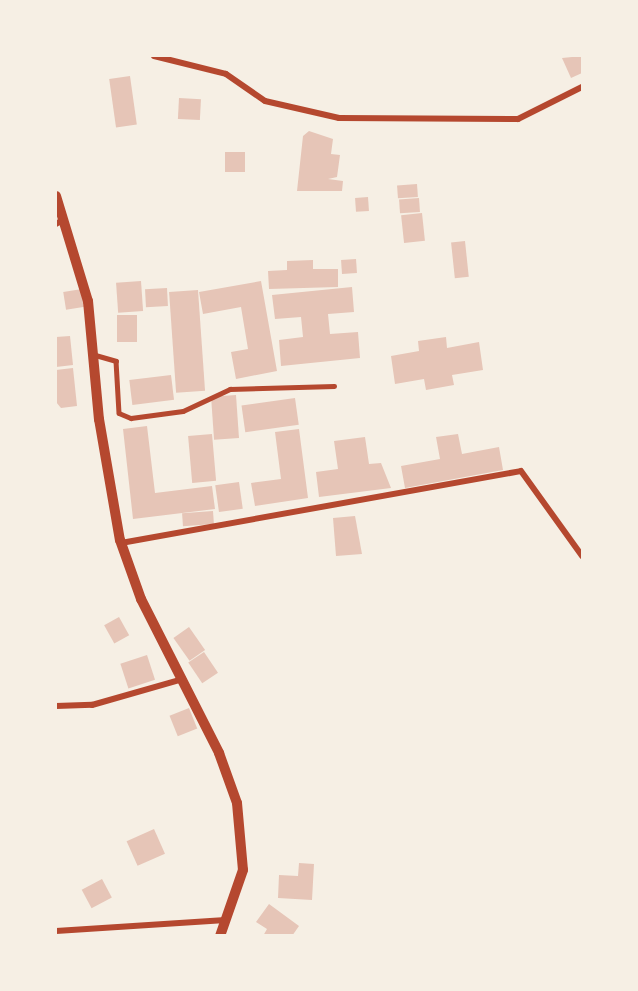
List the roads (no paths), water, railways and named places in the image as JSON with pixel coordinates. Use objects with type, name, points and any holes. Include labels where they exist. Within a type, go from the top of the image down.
[{"type":"street","points":[[154,56],[226,74],[265,101],[339,118],[518,119],[582,87]]},
{"type":"street","points":[[56,196],[58,223],[87,301],[99,419],[121,543],[141,599],[184,679],[219,753],[242,828],[243,870],[229,920],[220,936]]},
{"type":"street","points":[[121,543],[521,471],[582,556]]},
{"type":"street","points":[[56,706],[92,705],[184,679]]},
{"type":"street","points":[[56,931],[229,920]]},
{"type":"lane","points":[[92,354],[116,361],[119,413],[131,418],[183,411],[230,388],[334,386]]}]
